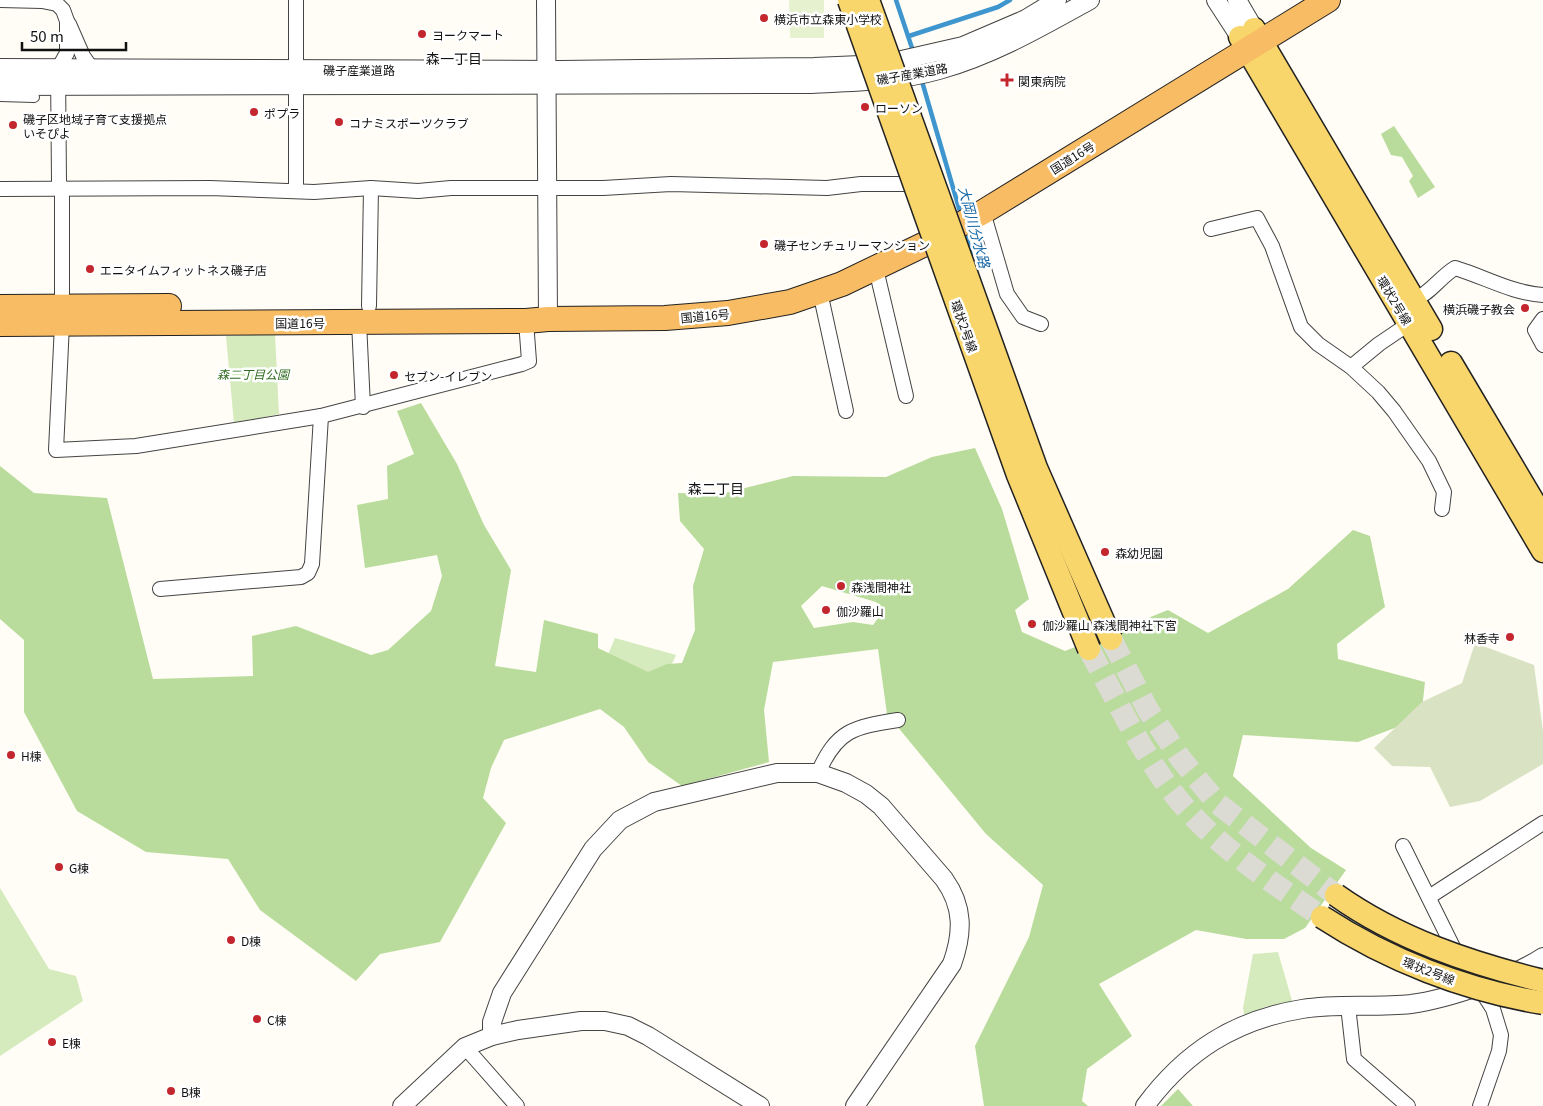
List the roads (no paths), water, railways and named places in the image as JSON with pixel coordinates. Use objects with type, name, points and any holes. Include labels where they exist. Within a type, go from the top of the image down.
[{"type":"highway","name":"国道16号","points":[[541,316],[752,297],[795,287],[925,238],[983,212],[1251,39],[1303,0]]},
{"type":"highway","name":"国道16号","points":[[0,324],[62,315],[364,314],[665,318],[728,313],[790,302],[876,269],[925,238],[977,201],[1251,39],[1328,0]]},
{"type":"highway","name":"国道16号","points":[[0,306],[62,315]]},
{"type":"main road","name":"環状2号線","points":[[849,0],[1018,475],[1089,649]]},
{"type":"main road","name":"環状2号線","points":[[868,0],[1036,468],[1111,639]]},
{"type":"main road","name":"環状2号線","points":[[1251,39],[1414,300],[1543,518]]},
{"type":"main road","name":"環状2号線","points":[[1251,39],[1410,323],[1543,551]]},
{"type":"main road","name":"環状2号線","points":[[1336,895],[1375,920],[1462,959],[1543,982]]},
{"type":"main road","name":"環状2号線","points":[[1322,916],[1379,949],[1426,970],[1469,985],[1543,1003]]},
{"type":"street","points":[[0,0],[42,1],[57,4],[63,10],[83,56],[92,68]]},
{"type":"street","points":[[296,0],[296,190]]},
{"type":"street","points":[[68,21],[67,53],[58,78],[59,182],[62,190],[62,315],[56,450],[136,446],[321,416],[363,407],[529,361],[541,316],[547,187],[546,0]]},
{"type":"street","points":[[842,0],[925,238]]},
{"type":"street","name":"磯子産業道路","points":[[934,63],[1026,19],[1057,0]]},
{"type":"street","name":"磯子産業道路","points":[[0,86],[58,78],[718,76],[866,73],[973,59],[1013,42],[1090,0]]},
{"type":"street","points":[[1216,0],[1251,39]]},
{"type":"street","points":[[1236,0],[1251,39]]},
{"type":"street","name":"磯子産業道路","points":[[0,68],[58,78],[92,68],[296,77]]},
{"type":"street","points":[[0,96],[34,97]]},
{"type":"street","points":[[0,189],[296,190],[314,192],[371,188],[418,191],[451,188],[603,188],[671,184],[827,188],[861,184],[907,184]]},
{"type":"street","points":[[363,407],[364,314],[371,188]]},
{"type":"street","points":[[983,212],[1007,294],[1022,317],[1041,324]]},
{"type":"street","points":[[1211,229],[1257,218],[1272,246],[1302,327],[1318,344],[1351,367],[1378,392],[1394,411],[1429,461],[1444,492],[1442,509]]},
{"type":"street","points":[[1414,300],[1424,296],[1446,273],[1455,268],[1483,276],[1516,292],[1543,295]]},
{"type":"street","points":[[876,269],[906,396]]},
{"type":"street","points":[[820,292],[846,411]]},
{"type":"street","points":[[1543,320],[1535,330],[1543,345]]},
{"type":"street","points":[[1351,367],[1410,323]]},
{"type":"street","points":[[160,589],[301,577],[308,573],[312,564],[321,416]]},
{"type":"street","points":[[1069,524],[1109,609]]},
{"type":"street","points":[[818,773],[828,752],[847,734],[867,726],[898,720]]},
{"type":"street","points":[[492,1036],[492,1022],[502,993],[582,865],[603,836],[620,820],[654,802],[777,773],[818,773],[846,783],[866,794],[881,806],[944,879],[951,889],[961,916],[959,946],[952,964],[855,1106]]},
{"type":"street","points":[[1428,897],[1543,823]]},
{"type":"street","points":[[1403,846],[1453,948],[1493,1010],[1501,1035],[1499,1051],[1480,1106]]},
{"type":"street","points":[[1145,1106],[1165,1079],[1189,1058],[1244,1025],[1303,1009],[1412,1004],[1478,986],[1543,957]]},
{"type":"street","points":[[1348,1006],[1354,1059],[1408,1106]]},
{"type":"street","points":[[402,1106],[465,1047],[492,1036],[581,1021],[605,1021],[628,1026],[648,1036],[760,1106]]},
{"type":"street","points":[[465,1047],[517,1106]]},
{"type":"waterway","name":"大岡川分水路","points":[[896,0],[914,54]]},
{"type":"waterway","points":[[909,36],[998,7],[1010,0]]},
{"type":"waterway","name":"大岡川分水路","points":[[921,78],[961,215]]},
{"type":"waterway","name":"大岡川分水路","points":[[965,230],[971,256]]},
{"type":"tunnel","points":[[1111,639],[1148,710],[1181,759],[1217,803],[1336,895]]},
{"type":"tunnel","points":[[1089,649],[1141,744],[1176,797],[1213,836],[1234,854],[1322,917]]},
{"type":"place","name":"横浜市立森東小学校","points":[[764,18]]},
{"type":"place","name":"ヨークマート","points":[[422,34]]},
{"type":"place","name":"関東病院","points":[[1007,80]]},
{"type":"place","name":"ローソン","points":[[865,107]]},
{"type":"place","name":"ポプラ","points":[[254,112]]},
{"type":"place","name":"コナミスポーツクラブ","points":[[339,122]]},
{"type":"place","name":"磯子区地域子育て支援拠点 いそぴよ","points":[[13,125]]},
{"type":"place","name":"磯子センチュリーマンション","points":[[764,244]]},
{"type":"place","name":"エニタイムフィットネス磯子店","points":[[90,269]]},
{"type":"place","name":"横浜磯子教会","points":[[1525,308]]},
{"type":"place","name":"セブン-イレブン","points":[[394,375]]},
{"type":"place","name":"森幼児園","points":[[1105,552]]},
{"type":"place","name":"森浅間神社","points":[[841,586]]},
{"type":"place","name":"伽沙羅山","points":[[826,610]]},
{"type":"place","name":"伽沙羅山 森浅間神社下宮","points":[[1032,624]]},
{"type":"place","name":"林香寺","points":[[1510,637]]},
{"type":"place","name":"H棟","points":[[11,755]]},
{"type":"place","name":"G棟","points":[[59,867]]},
{"type":"place","name":"D棟","points":[[231,940]]},
{"type":"place","name":"C棟","points":[[257,1019]]},
{"type":"place","name":"E棟","points":[[52,1042]]},
{"type":"place","name":"B棟","points":[[171,1091]]},
{"type":"district","name":"森一丁目","points":[[454,58]]},
{"type":"district","name":"森二丁目","points":[[716,488]]},
{"type":"park label","name":"森二丁目公園","points":[[253,373]]}]
